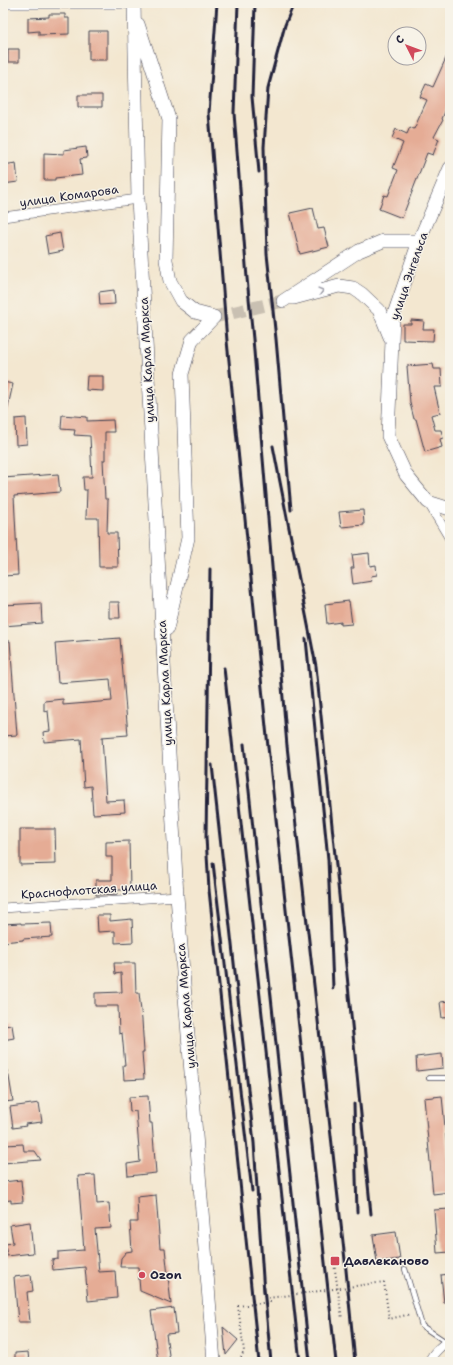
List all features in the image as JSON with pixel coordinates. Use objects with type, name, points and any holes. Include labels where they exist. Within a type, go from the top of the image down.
[{"type":"street","points":[[3,4],[134,6],[169,119],[166,260],[170,281],[181,301],[195,312],[214,317],[192,340],[182,374],[188,538],[163,643]]},
{"type":"street","name":"улица Карла Маркса","points":[[134,6],[138,199],[177,896],[214,1362]]},
{"type":"street","name":"улица Энгельса","points":[[428,502],[406,475],[388,436],[393,318],[420,241],[450,168]]},
{"type":"street","name":"улица Комарова","points":[[3,217],[138,199]]},
{"type":"street","points":[[392,343],[378,310],[362,294],[353,288],[340,286],[283,301],[359,251],[383,241],[420,241]]},
{"type":"street","points":[[428,502],[450,509]]},
{"type":"street","points":[[428,502],[450,539]]},
{"type":"street","name":"Краснофлотская улица","points":[[3,908],[177,896]]},
{"type":"street","points":[[429,1362],[430,1358],[448,1341]]},
{"type":"lane","points":[[429,1078],[450,1078]]},
{"type":"lane","points":[[405,1269],[422,1326],[448,1341]]},
{"type":"path","points":[[333,1256],[342,1319]]},
{"type":"path","points":[[239,1362],[244,1351],[238,1306],[270,1302],[269,1298],[384,1282],[389,1319],[418,1313]]},
{"type":"building","points":[[49,14],[65,14],[65,18],[69,18],[69,34],[39,35],[39,31],[28,32],[28,18],[49,17]]},
{"type":"building","points":[[89,31],[107,31],[107,60],[89,60]]},
{"type":"building","points":[[8,49],[19,49],[19,62],[8,62]]},
{"type":"building","points":[[450,49],[450,99],[442,119],[443,120],[434,137],[439,139],[433,155],[427,153],[402,218],[379,209],[384,195],[388,196],[398,170],[393,168],[403,143],[392,138],[396,129],[407,134],[410,127],[414,129],[427,100],[420,97],[426,84],[433,87]]},
{"type":"building","points":[[78,95],[102,95],[102,107],[78,107]]},
{"type":"building","points":[[86,147],[87,158],[80,159],[82,175],[55,178],[55,180],[44,180],[44,153],[64,154],[64,150]]},
{"type":"building","points":[[16,163],[18,182],[3,184],[3,165]]},
{"type":"building","points":[[313,208],[318,229],[324,228],[329,247],[300,254],[290,213]]},
{"type":"building","points":[[60,233],[63,251],[48,254],[45,236]]},
{"type":"building","points":[[114,290],[115,304],[100,305],[99,292]]},
{"type":"building","points":[[411,320],[424,321],[423,329],[434,329],[433,341],[403,340],[403,324],[411,324]]},
{"type":"building","points":[[433,364],[434,369],[441,369],[442,387],[434,387],[440,413],[431,415],[435,430],[441,430],[443,438],[440,439],[442,447],[425,452],[410,403],[407,366]]},
{"type":"building","points":[[87,376],[103,376],[103,391],[86,390]]},
{"type":"building","points":[[3,382],[13,384],[7,411],[3,411]]},
{"type":"building","points":[[62,415],[87,417],[87,421],[113,420],[114,432],[105,432],[105,460],[103,460],[105,499],[108,499],[107,533],[117,533],[118,567],[99,567],[98,518],[86,518],[87,490],[84,490],[83,477],[92,477],[90,436],[74,435],[75,430],[61,429]]},
{"type":"building","points":[[26,418],[27,444],[16,445],[15,419]]},
{"type":"building","points":[[58,474],[60,492],[14,496],[18,575],[3,576],[3,478]]},
{"type":"building","points":[[363,510],[364,525],[341,527],[339,512]]},
{"type":"building","points":[[369,553],[370,566],[376,565],[377,575],[371,576],[372,581],[353,584],[351,568],[354,568],[352,555]]},
{"type":"building","points":[[349,601],[352,624],[341,625],[341,622],[327,624],[325,604]]},
{"type":"building","points":[[109,602],[119,602],[120,618],[109,618]]},
{"type":"building","points":[[41,603],[42,623],[3,626],[3,605]]},
{"type":"building","points":[[120,638],[128,735],[102,737],[106,801],[124,800],[125,812],[93,814],[91,786],[84,787],[81,739],[44,742],[43,732],[50,731],[48,711],[44,712],[44,701],[63,699],[63,705],[112,701],[110,679],[58,683],[55,643]]},
{"type":"building","points":[[3,641],[10,641],[17,735],[3,736]]},
{"type":"building","points":[[20,829],[55,829],[56,864],[20,865]]},
{"type":"building","points":[[129,841],[130,890],[117,890],[117,894],[96,895],[96,880],[112,880],[112,857],[106,857],[106,842]]},
{"type":"building","points":[[97,915],[110,915],[110,921],[132,919],[133,942],[115,943],[115,931],[98,932]]},
{"type":"building","points":[[51,923],[52,937],[3,942],[3,924]]},
{"type":"building","points":[[114,963],[135,963],[136,993],[139,993],[142,1020],[144,1079],[124,1080],[123,1065],[125,1065],[122,1033],[119,1034],[118,1006],[95,1006],[95,993],[122,992],[121,973],[115,974]]},
{"type":"building","points":[[450,1001],[450,1017],[442,1018],[440,1002]]},
{"type":"building","points":[[12,1025],[14,1038],[3,1040],[3,1026]]},
{"type":"building","points":[[442,1054],[443,1068],[417,1071],[416,1057]]},
{"type":"building","points":[[3,1071],[8,1071],[13,1101],[3,1102]]},
{"type":"building","points":[[148,1096],[156,1173],[128,1176],[127,1164],[140,1162],[136,1111],[130,1112],[129,1097]]},
{"type":"building","points":[[442,1096],[450,1192],[433,1194],[424,1098]]},
{"type":"building","points":[[39,1103],[42,1122],[25,1124],[26,1126],[13,1128],[10,1107]]},
{"type":"building","points":[[23,1144],[24,1151],[35,1151],[41,1160],[3,1163],[3,1150],[6,1150],[5,1145]]},
{"type":"building","points":[[95,1175],[97,1204],[109,1203],[111,1228],[95,1229],[99,1272],[115,1271],[117,1298],[88,1301],[85,1267],[53,1270],[52,1260],[58,1259],[58,1252],[84,1250],[78,1176]]},
{"type":"building","points":[[21,1180],[23,1202],[11,1203],[11,1200],[3,1201],[3,1182]]},
{"type":"building","points":[[156,1195],[160,1248],[165,1248],[171,1304],[140,1291],[138,1267],[120,1267],[121,1258],[126,1252],[132,1251],[130,1222],[138,1222],[137,1197]]},
{"type":"building","points":[[450,1209],[450,1252],[437,1253],[434,1210]]},
{"type":"building","points":[[30,1222],[33,1253],[7,1256],[5,1244],[13,1243],[10,1225]]},
{"type":"building","name":"Давлеканово","points":[[396,1232],[400,1259],[377,1262],[373,1235]]},
{"type":"building","points":[[450,1274],[450,1303],[444,1303],[441,1275]]},
{"type":"building","points":[[31,1275],[33,1291],[27,1292],[30,1322],[18,1322],[14,1277]]},
{"type":"building","points":[[174,1308],[177,1333],[166,1334],[170,1362],[158,1362],[151,1311]]},
{"type":"building","points":[[223,1327],[238,1340],[226,1355]]},
{"type":"building","points":[[28,1352],[29,1362],[15,1362],[15,1353]]},
{"type":"tunnel","points":[[214,317],[283,301]]},
{"type":"railway","points":[[217,3],[209,113],[227,341],[268,747],[336,1362]]},
{"type":"railway","points":[[238,3],[234,113],[287,746],[345,1260],[355,1362]]},
{"type":"railway","points":[[255,3],[252,97],[259,172]]},
{"type":"railway","points":[[291,510],[267,254],[264,147],[268,88],[285,25],[294,3]]},
{"type":"railway","points":[[273,446],[316,666],[371,1214]]},
{"type":"railway","points":[[210,569],[206,837],[209,890],[259,1362]]},
{"type":"railway","points":[[306,639],[328,859],[333,988]]},
{"type":"railway","points":[[224,668],[300,1362]]},
{"type":"railway","points":[[244,744],[310,1362]]},
{"type":"railway","points":[[212,765],[254,1143],[264,1293]]},
{"type":"railway","points":[[213,863],[252,1191]]},
{"type":"railway","points":[[354,1104],[357,1212]]},
{"type":"railway","points":[[264,1288],[271,1362]]},
{"type":"place","name":"Давлеканово","points":[[335,1261]]},
{"type":"place","name":"Ozon","points":[[142,1275]]}]
